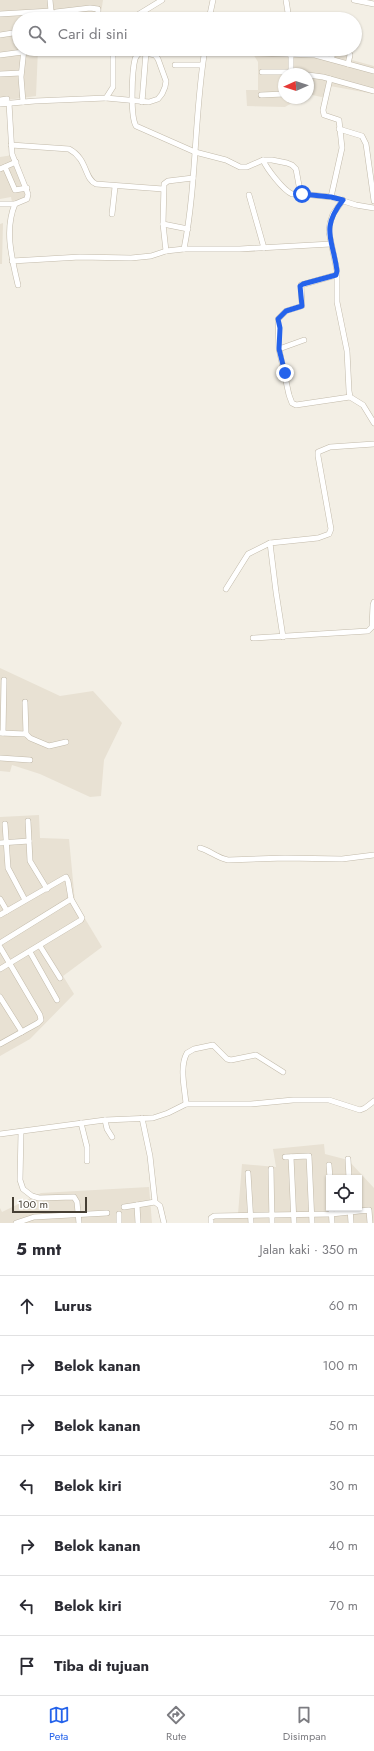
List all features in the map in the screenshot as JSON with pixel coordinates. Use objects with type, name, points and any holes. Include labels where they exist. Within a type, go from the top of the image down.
[{"type":"street","points":[[50,0],[52,12]]},
{"type":"street","points":[[142,12],[162,0]]},
{"type":"street","points":[[211,12],[213,0]]},
{"type":"street","points":[[286,0],[288,12]]},
{"type":"street","points":[[354,0],[374,4]]},
{"type":"street","points":[[56,12],[96,8],[99,12]]},
{"type":"street","points":[[0,14],[12,14]]},
{"type":"street","points":[[0,35],[12,33]]},
{"type":"street","points":[[0,55],[12,53]]},
{"type":"street","points":[[23,56],[21,73],[23,102]]},
{"type":"street","points":[[106,98],[113,87],[113,56]]},
{"type":"street","points":[[138,56],[135,59],[132,100],[133,119],[136,126],[195,152],[226,160],[240,167],[263,160],[272,160],[292,165],[296,169],[301,193]]},
{"type":"street","points":[[142,102],[146,56]]},
{"type":"street","points":[[0,100],[23,102],[106,98],[149,102],[158,98],[164,91],[166,84],[156,56]]},
{"type":"street","points":[[184,249],[191,209],[204,56]]},
{"type":"street","points":[[291,56],[293,68]]},
{"type":"street","points":[[322,56],[374,71]]},
{"type":"street","points":[[348,64],[350,56]]},
{"type":"street","points":[[175,66],[202,65]]},
{"type":"street","points":[[262,72],[278,73]]},
{"type":"street","points":[[0,74],[21,73]]},
{"type":"street","points":[[314,76],[374,91]]},
{"type":"street","points":[[330,79],[322,110],[324,115],[338,120],[342,148],[331,197]]},
{"type":"street","points":[[261,95],[278,94]]},
{"type":"street","points":[[0,104],[8,101]]},
{"type":"street","points":[[0,204],[15,204],[28,198],[27,188],[12,154],[8,101]]},
{"type":"street","points":[[339,129],[358,134],[363,138],[367,151],[374,201]]},
{"type":"street","points":[[11,145],[70,149],[82,159],[93,183],[101,186],[164,189]]},
{"type":"street","points":[[263,160],[268,170],[288,191],[293,194],[301,193],[331,197],[374,208]]},
{"type":"street","points":[[16,162],[3,168],[15,190],[27,188]]},
{"type":"street","points":[[166,251],[163,224],[164,189],[166,181],[193,178]]},
{"type":"street","points":[[112,214],[115,187]]},
{"type":"street","points":[[249,195],[264,248]]},
{"type":"street","points":[[343,200],[333,214],[329,232],[336,261],[337,302],[347,350],[350,397]]},
{"type":"street","points":[[15,204],[11,221],[10,240],[12,261],[18,285]]},
{"type":"street","points":[[163,224],[188,229]]},
{"type":"street","points":[[12,261],[80,257],[131,258],[158,255],[166,251],[184,249],[264,248],[331,244]]},
{"type":"street","points":[[336,275],[301,285],[302,306],[286,311],[278,319],[280,328],[279,349],[290,399],[294,405],[350,397],[363,406],[374,423]]},
{"type":"street","points":[[279,349],[304,340]]},
{"type":"street","points":[[226,589],[248,554],[270,543],[318,538],[329,534],[331,529],[318,452],[330,447],[374,444]]},
{"type":"street","points":[[270,543],[283,637]]},
{"type":"street","points":[[253,638],[371,630],[373,624],[372,605],[374,602]]},
{"type":"street","points":[[4,680],[2,733],[26,734],[30,738],[49,746],[66,742]]},
{"type":"street","points":[[25,702],[26,734]]},
{"type":"street","points":[[0,758],[30,760]]},
{"type":"street","points":[[28,821],[30,861],[47,889]]},
{"type":"street","points":[[5,824],[8,868],[25,900]]},
{"type":"street","points":[[0,843],[29,842]]},
{"type":"street","points":[[200,848],[207,850],[221,859],[228,860],[285,858],[342,859],[374,855]]},
{"type":"street","points":[[0,915],[66,878],[68,881],[71,899],[82,919],[0,969]]},
{"type":"street","points":[[0,899],[7,911]]},
{"type":"street","points":[[0,943],[71,899]]},
{"type":"street","points":[[40,946],[60,978]]},
{"type":"street","points":[[0,947],[40,1015],[40,1022],[1,1042]]},
{"type":"street","points":[[30,952],[57,1000]]},
{"type":"street","points":[[0,997],[22,1032]]},
{"type":"street","points":[[186,1104],[183,1079],[184,1061],[187,1053],[194,1049],[213,1045],[227,1059],[231,1060],[256,1055],[283,1072]]},
{"type":"street","points":[[0,1134],[105,1120],[159,1117],[186,1104],[251,1104],[293,1100],[329,1100],[360,1110],[374,1101]]},
{"type":"street","points":[[142,1118],[150,1156],[155,1202],[160,1206],[164,1223]]},
{"type":"street","points":[[105,1120],[107,1129],[112,1137]]},
{"type":"street","points":[[81,1123],[87,1145],[87,1161]]},
{"type":"street","points":[[21,1132],[20,1180],[23,1189],[32,1196],[39,1198],[74,1197],[77,1202],[79,1223]]},
{"type":"street","points":[[285,1157],[309,1156],[312,1223]]},
{"type":"street","points":[[291,1157],[294,1223]]},
{"type":"street","points":[[348,1159],[349,1175]]},
{"type":"street","points":[[330,1165],[330,1175]]},
{"type":"street","points":[[271,1169],[272,1223]]},
{"type":"street","points":[[248,1173],[251,1223]]},
{"type":"street","points":[[124,1207],[155,1202]]},
{"type":"street","points":[[137,1205],[138,1223]]},
{"type":"street","points":[[362,1210],[369,1210],[370,1223]]},
{"type":"street","points":[[211,1223],[211,1218],[214,1216],[250,1216],[331,1211],[332,1223]]},
{"type":"street","points":[[350,1211],[351,1223]]},
{"type":"street","points":[[16,1223],[34,1216],[107,1213]]},
{"type":"street","points":[[119,1214],[119,1223]]},
{"type":"street","points":[[231,1216],[231,1223]]},
{"type":"shaded area","points":[[0,0],[103,0],[101,12],[12,12],[12,56],[38,56],[36,96],[0,101]]},
{"type":"shaded area","points":[[254,56],[353,56],[352,60],[374,66],[374,94],[330,86],[326,98],[314,95],[314,68],[278,68],[278,104],[290,104],[285,107],[247,106],[246,90],[258,90],[258,62]]},
{"type":"shaded area","points":[[13,155],[26,188],[27,200],[12,202],[11,197],[0,199],[0,157]]},
{"type":"shaded area","points":[[3,223],[2,264],[0,264],[0,224]]},
{"type":"shaded area","points":[[0,668],[60,696],[93,691],[122,723],[104,760],[101,796],[90,797],[40,774],[12,765],[10,772],[0,771]]},
{"type":"shaded area","points":[[39,815],[40,838],[69,839],[75,902],[102,947],[63,976],[74,994],[30,1039],[0,1056],[0,817]]},
{"type":"shaded area","points":[[324,1144],[325,1154],[348,1160],[362,1175],[326,1175],[326,1211],[362,1211],[362,1175],[374,1188],[374,1223],[211,1223],[210,1215],[238,1214],[242,1164],[276,1167],[273,1149]]},
{"type":"shaded area","points":[[149,1187],[152,1223],[0,1223],[0,1208],[2,1212],[41,1193]]},
{"type":"route","points":[[285,373],[279,349],[279,316],[286,311],[302,306],[301,285],[336,275],[337,271],[334,250],[331,244],[329,232],[333,214],[343,200],[331,197],[302,194]]}]
